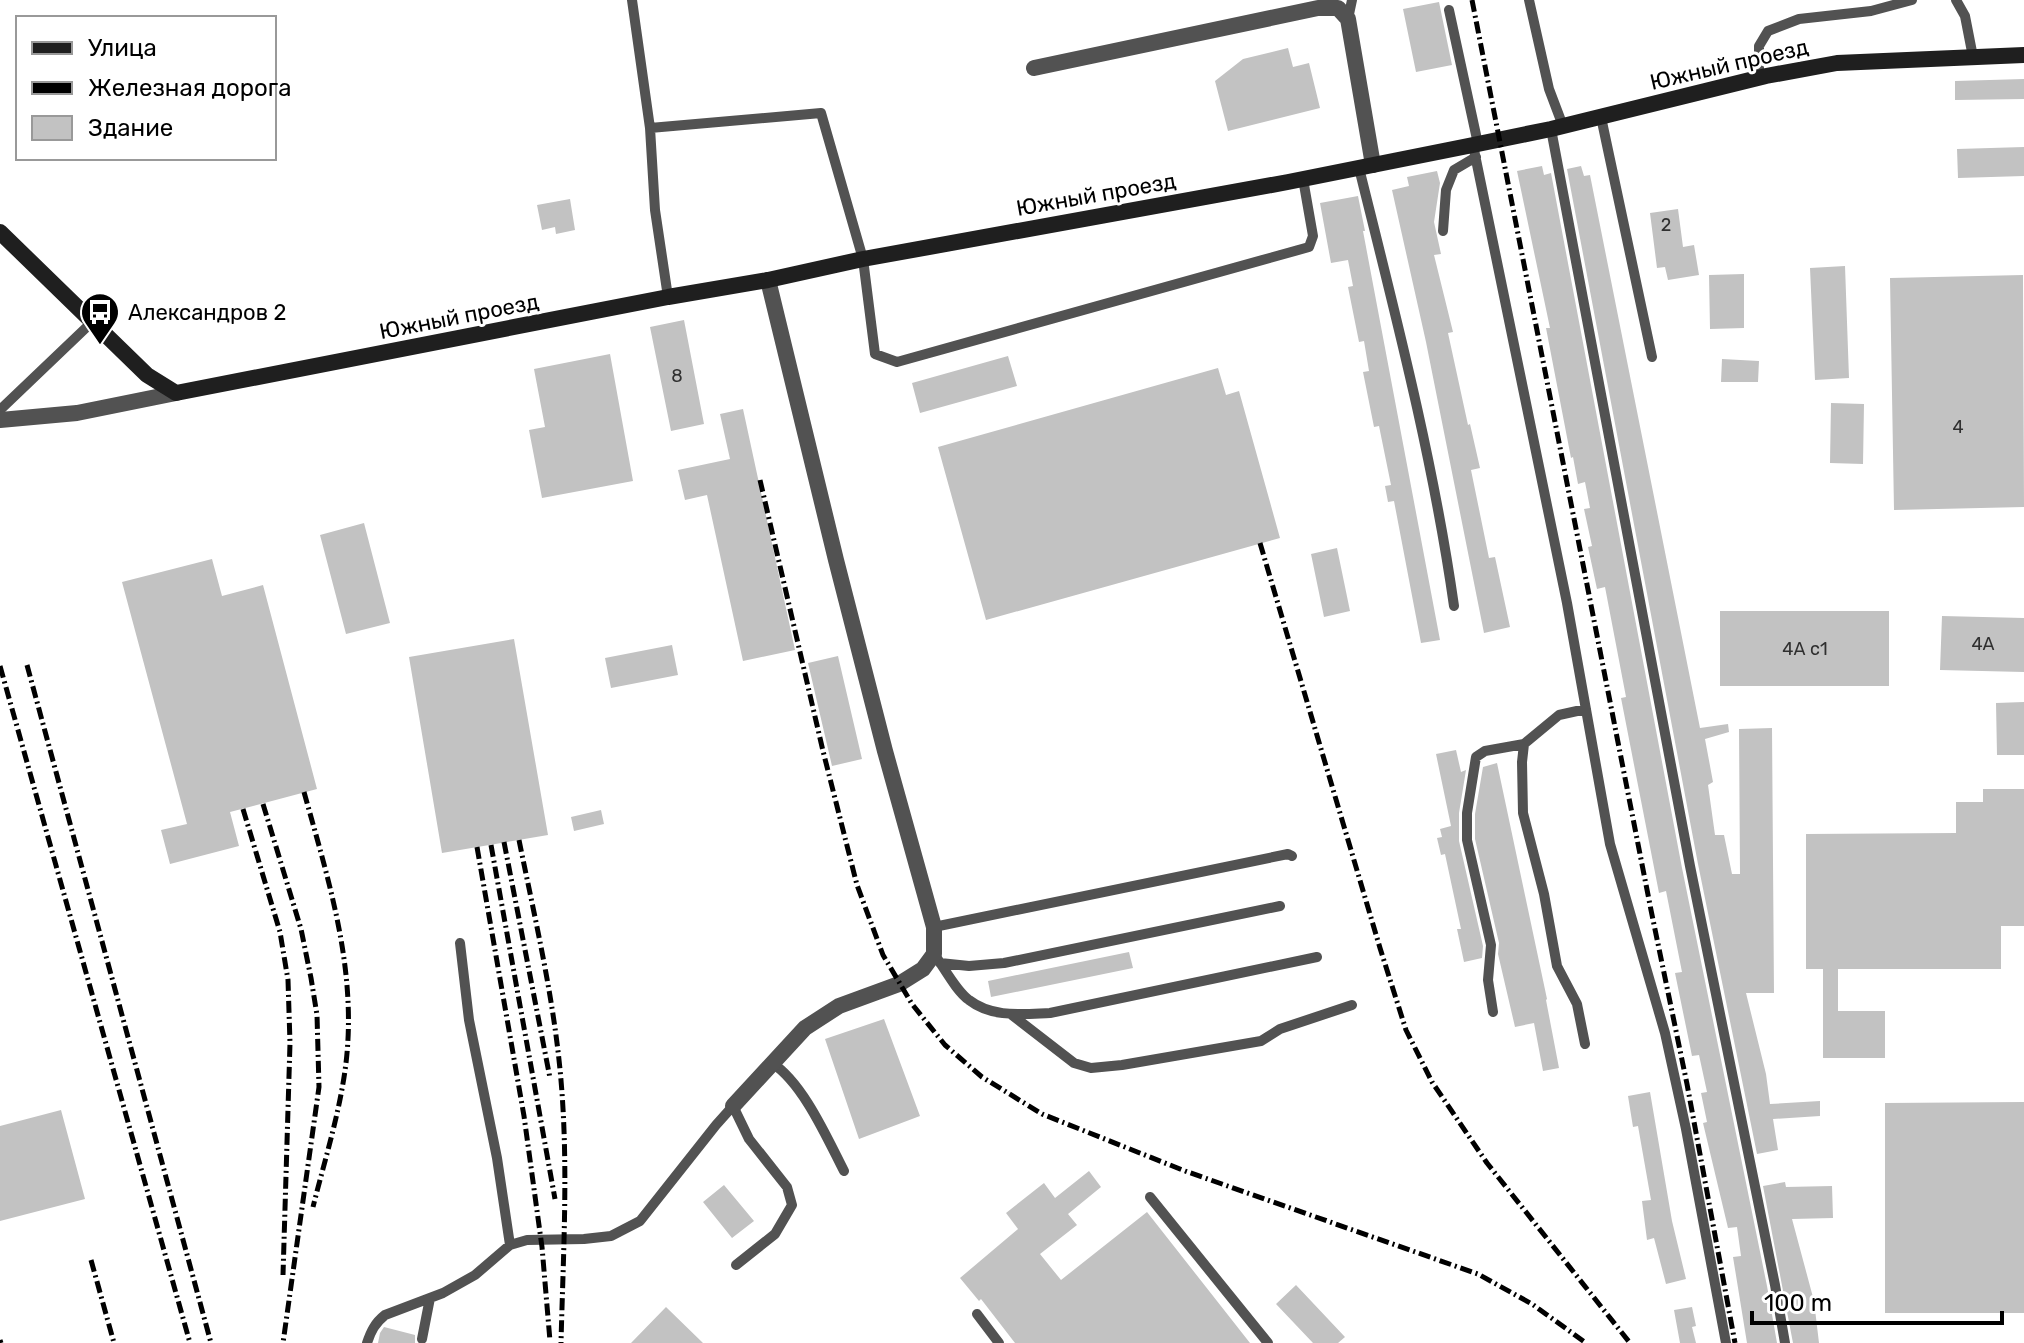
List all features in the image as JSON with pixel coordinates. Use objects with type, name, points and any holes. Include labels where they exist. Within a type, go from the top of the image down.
[{"type":"street","points":[[1034,68],[1318,8],[1338,8],[1348,19],[1366,167]]},
{"type":"street","name":"Южный проезд","points":[[176,393],[768,280],[863,259],[1476,149],[1759,78],[1837,63],[2024,55]]},
{"type":"street","points":[[0,232],[147,375],[176,393]]},
{"type":"street","points":[[733,1106],[805,1028],[839,1006],[899,984],[937,958],[934,927],[885,751],[768,280]]},
{"type":"street","points":[[0,420],[77,413],[176,393]]},
{"type":"lane","points":[[632,0],[650,128],[655,210],[668,297]]},
{"type":"lane","points":[[1348,19],[1352,0]]},
{"type":"lane","points":[[1529,0],[1557,128],[1690,866],[1785,1343]]},
{"type":"lane","points":[[1759,78],[1759,46],[1768,31],[1799,19],[1871,11],[1912,0]]},
{"type":"lane","points":[[1956,0],[1965,16],[1973,57]]},
{"type":"lane","points":[[1449,10],[1480,183],[1567,603],[1610,844],[1665,1033],[1726,1343]]},
{"type":"lane","points":[[650,128],[821,113],[863,259],[875,354],[897,362],[1309,247],[1313,236],[1303,179]]},
{"type":"lane","points":[[1601,117],[1652,357]]},
{"type":"lane","points":[[1443,231],[1446,190],[1454,170],[1476,149]]},
{"type":"lane","points":[[1366,167],[1443,532],[1454,606]]},
{"type":"lane","points":[[0,410],[91,323]]},
{"type":"lane","points":[[1493,1012],[1488,980],[1491,945],[1467,840],[1467,813],[1476,757],[1485,751],[1524,744],[1559,715],[1586,709]]},
{"type":"lane","points":[[1524,744],[1523,813],[1544,894],[1557,966],[1577,1004],[1585,1044]]},
{"type":"lane","points":[[934,927],[1288,854],[1292,856]]},
{"type":"lane","points":[[937,958],[969,966],[1004,963],[1280,906]]},
{"type":"lane","points":[[460,943],[469,1020],[497,1158],[510,1245]]},
{"type":"lane","points":[[937,958],[967,999],[985,1010],[1012,1015],[1050,1013],[1317,957]]},
{"type":"lane","points":[[1012,1015],[1074,1063],[1091,1068],[1261,1041],[1280,1029],[1352,1005]]},
{"type":"lane","points":[[772,1063],[783,1070],[813,1111],[844,1171]]},
{"type":"lane","points":[[367,1343],[372,1329],[385,1315],[443,1293],[475,1275],[510,1245],[527,1240],[611,1236],[640,1221],[733,1106],[749,1139],[787,1187],[792,1205],[775,1234],[736,1265]]},
{"type":"lane","points":[[1150,1197],[1268,1343]]},
{"type":"lane","points":[[422,1339],[430,1298]]},
{"type":"lane","points":[[977,1314],[999,1343]]},
{"type":"building","points":[[1439,2],[1452,65],[1416,72],[1403,9]]},
{"type":"building","points":[[1288,48],[1293,67],[1309,63],[1320,108],[1228,131],[1215,81],[1243,59]]},
{"type":"building","points":[[2024,79],[2024,99],[1955,100],[1955,81]]},
{"type":"building","points":[[2024,147],[2024,176],[1958,178],[1957,149]]},
{"type":"building","points":[[1542,166],[1544,175],[1551,173],[1682,868],[1777,1343],[1747,1343],[1733,1257],[1741,1256],[1737,1227],[1728,1228],[1703,1123],[1707,1122],[1701,1093],[1707,1092],[1699,1055],[1692,1056],[1675,973],[1682,972],[1666,891],[1659,893],[1621,698],[1626,697],[1605,587],[1597,589],[1588,547],[1592,546],[1584,509],[1590,508],[1585,482],[1578,484],[1571,458],[1546,328],[1550,328],[1517,171]]},
{"type":"building","points":[[1581,166],[1584,176],[1590,175],[1700,728],[1728,724],[1729,732],[1705,739],[1713,782],[1708,785],[1715,835],[1724,835],[1732,874],[1740,874],[1739,729],[1772,728],[1774,993],[1746,993],[1766,1074],[1770,1104],[1820,1101],[1820,1116],[1773,1119],[1778,1150],[1757,1154],[1698,864],[1567,169]]},
{"type":"building","points":[[1437,171],[1440,183],[1434,222],[1441,254],[1434,255],[1453,332],[1448,333],[1480,468],[1471,470],[1489,558],[1495,557],[1510,627],[1484,633],[1392,190],[1409,186],[1407,177]]},
{"type":"building","points":[[1358,196],[1440,640],[1421,643],[1394,501],[1388,502],[1385,486],[1391,485],[1379,426],[1374,427],[1363,372],[1369,371],[1364,341],[1359,342],[1348,287],[1353,286],[1348,260],[1331,263],[1320,203]]},
{"type":"building","points":[[570,199],[575,230],[556,234],[555,227],[542,230],[537,205]]},
{"type":"building","points":[[1678,209],[1683,247],[1694,245],[1699,275],[1668,280],[1665,267],[1657,268],[1650,213]]},
{"type":"building","points":[[1845,266],[1849,378],[1815,380],[1810,268]]},
{"type":"building","points":[[1744,274],[1744,328],[1710,329],[1709,275]]},
{"type":"building","points":[[2023,275],[2024,507],[1894,510],[1890,278]]},
{"type":"building","points":[[684,320],[704,424],[671,431],[650,327]]},
{"type":"building","points":[[610,354],[633,481],[542,498],[529,430],[545,427],[534,369]]},
{"type":"building","points":[[1008,356],[1017,386],[920,413],[912,383]]},
{"type":"building","points":[[1722,359],[1759,361],[1758,382],[1721,382]]},
{"type":"building","points":[[1218,368],[1226,395],[1239,391],[1280,538],[986,620],[938,447]]},
{"type":"building","points":[[1831,403],[1864,404],[1863,464],[1830,463]]},
{"type":"building","points":[[743,409],[795,650],[743,661],[707,495],[685,500],[678,470],[730,459],[720,414]]},
{"type":"building","points":[[364,523],[390,623],[346,634],[320,535]]},
{"type":"building","points":[[1337,548],[1350,611],[1324,617],[1311,554]]},
{"type":"building","points":[[212,559],[222,596],[263,585],[317,789],[230,812],[239,846],[170,864],[161,830],[187,824],[122,582]]},
{"type":"building","points":[[1720,611],[1889,611],[1889,686],[1720,686]]},
{"type":"building","points":[[1942,616],[2024,618],[2024,672],[1940,670]]},
{"type":"building","points":[[514,639],[548,835],[442,853],[409,657]]},
{"type":"building","points":[[672,645],[678,675],[611,688],[605,658]]},
{"type":"building","points":[[838,656],[862,759],[832,766],[808,663]]},
{"type":"building","points":[[2024,702],[2024,755],[1997,755],[1996,703]]},
{"type":"building","points":[[1456,750],[1461,772],[1466,770],[1459,813],[1459,841],[1483,946],[1482,958],[1464,962],[1457,929],[1461,929],[1445,854],[1441,855],[1437,838],[1442,837],[1440,829],[1451,826],[1436,754]]},
{"type":"building","points":[[1497,763],[1559,1068],[1543,1071],[1534,1023],[1515,1027],[1475,839],[1475,814],[1483,767]]},
{"type":"building","points":[[1983,789],[2024,789],[2024,926],[2001,926],[2001,969],[1838,969],[1838,1011],[1885,1011],[1885,1058],[1823,1058],[1823,969],[1806,969],[1806,834],[1956,833],[1956,802],[1983,802]]},
{"type":"building","points":[[601,810],[604,824],[574,831],[571,817]]},
{"type":"building","points":[[1129,952],[1133,968],[991,997],[988,981]]},
{"type":"building","points":[[884,1019],[920,1116],[859,1139],[825,1039]]},
{"type":"building","points":[[1650,1092],[1672,1221],[1686,1279],[1666,1284],[1654,1238],[1647,1240],[1642,1201],[1651,1200],[1638,1126],[1633,1127],[1628,1096]]},
{"type":"building","points":[[2024,1102],[2024,1313],[1885,1313],[1885,1103]]},
{"type":"building","points":[[61,1110],[85,1199],[0,1221],[0,1126]]},
{"type":"building","points":[[1089,1171],[1101,1187],[1068,1214],[1077,1225],[1040,1254],[1061,1280],[1147,1212],[1250,1343],[1015,1343],[981,1299],[979,1301],[960,1278],[1018,1229],[1006,1213],[1044,1183],[1055,1198]]},
{"type":"building","points":[[1785,1182],[1786,1187],[1832,1186],[1833,1218],[1792,1219],[1814,1301],[1819,1343],[1793,1343],[1763,1186]]},
{"type":"building","points":[[724,1185],[754,1221],[732,1238],[703,1202]]},
{"type":"building","points":[[1296,1285],[1345,1337],[1338,1343],[1313,1343],[1276,1304]]},
{"type":"building","points":[[666,1307],[703,1343],[631,1343]]},
{"type":"building","points":[[1692,1307],[1696,1343],[1680,1343],[1674,1310]]},
{"type":"building","points":[[384,1327],[415,1335],[415,1343],[378,1343]]},
{"type":"railway","points":[[1472,0],[1687,1084],[1735,1343]]},
{"type":"railway","points":[[760,480],[857,885],[883,955],[912,1004],[945,1045],[982,1077],[1042,1114],[1185,1171],[1478,1274],[1532,1304],[1586,1343]]},
{"type":"railway","points":[[1260,543],[1406,1030],[1432,1082],[1487,1163],[1630,1343]]},
{"type":"railway","points":[[27,665],[211,1343]]},
{"type":"railway","points":[[0,666],[190,1343]]},
{"type":"railway","points":[[304,792],[338,926],[348,994],[346,1063],[332,1135],[313,1207]]},
{"type":"railway","points":[[263,804],[301,929],[317,1015],[319,1087],[283,1343]]},
{"type":"railway","points":[[243,809],[280,932],[288,980],[290,1043],[283,1275]]},
{"type":"railway","points":[[519,840],[550,997],[562,1093],[565,1187],[561,1343]]},
{"type":"railway","points":[[504,842],[550,1078]]},
{"type":"railway","points":[[491,845],[555,1199]]},
{"type":"railway","points":[[477,847],[524,1116],[542,1247],[550,1341]]},
{"type":"railway","points":[[91,1260],[114,1343]]},
{"type":"place","name":"Александров 2","points":[[100,346]]}]
